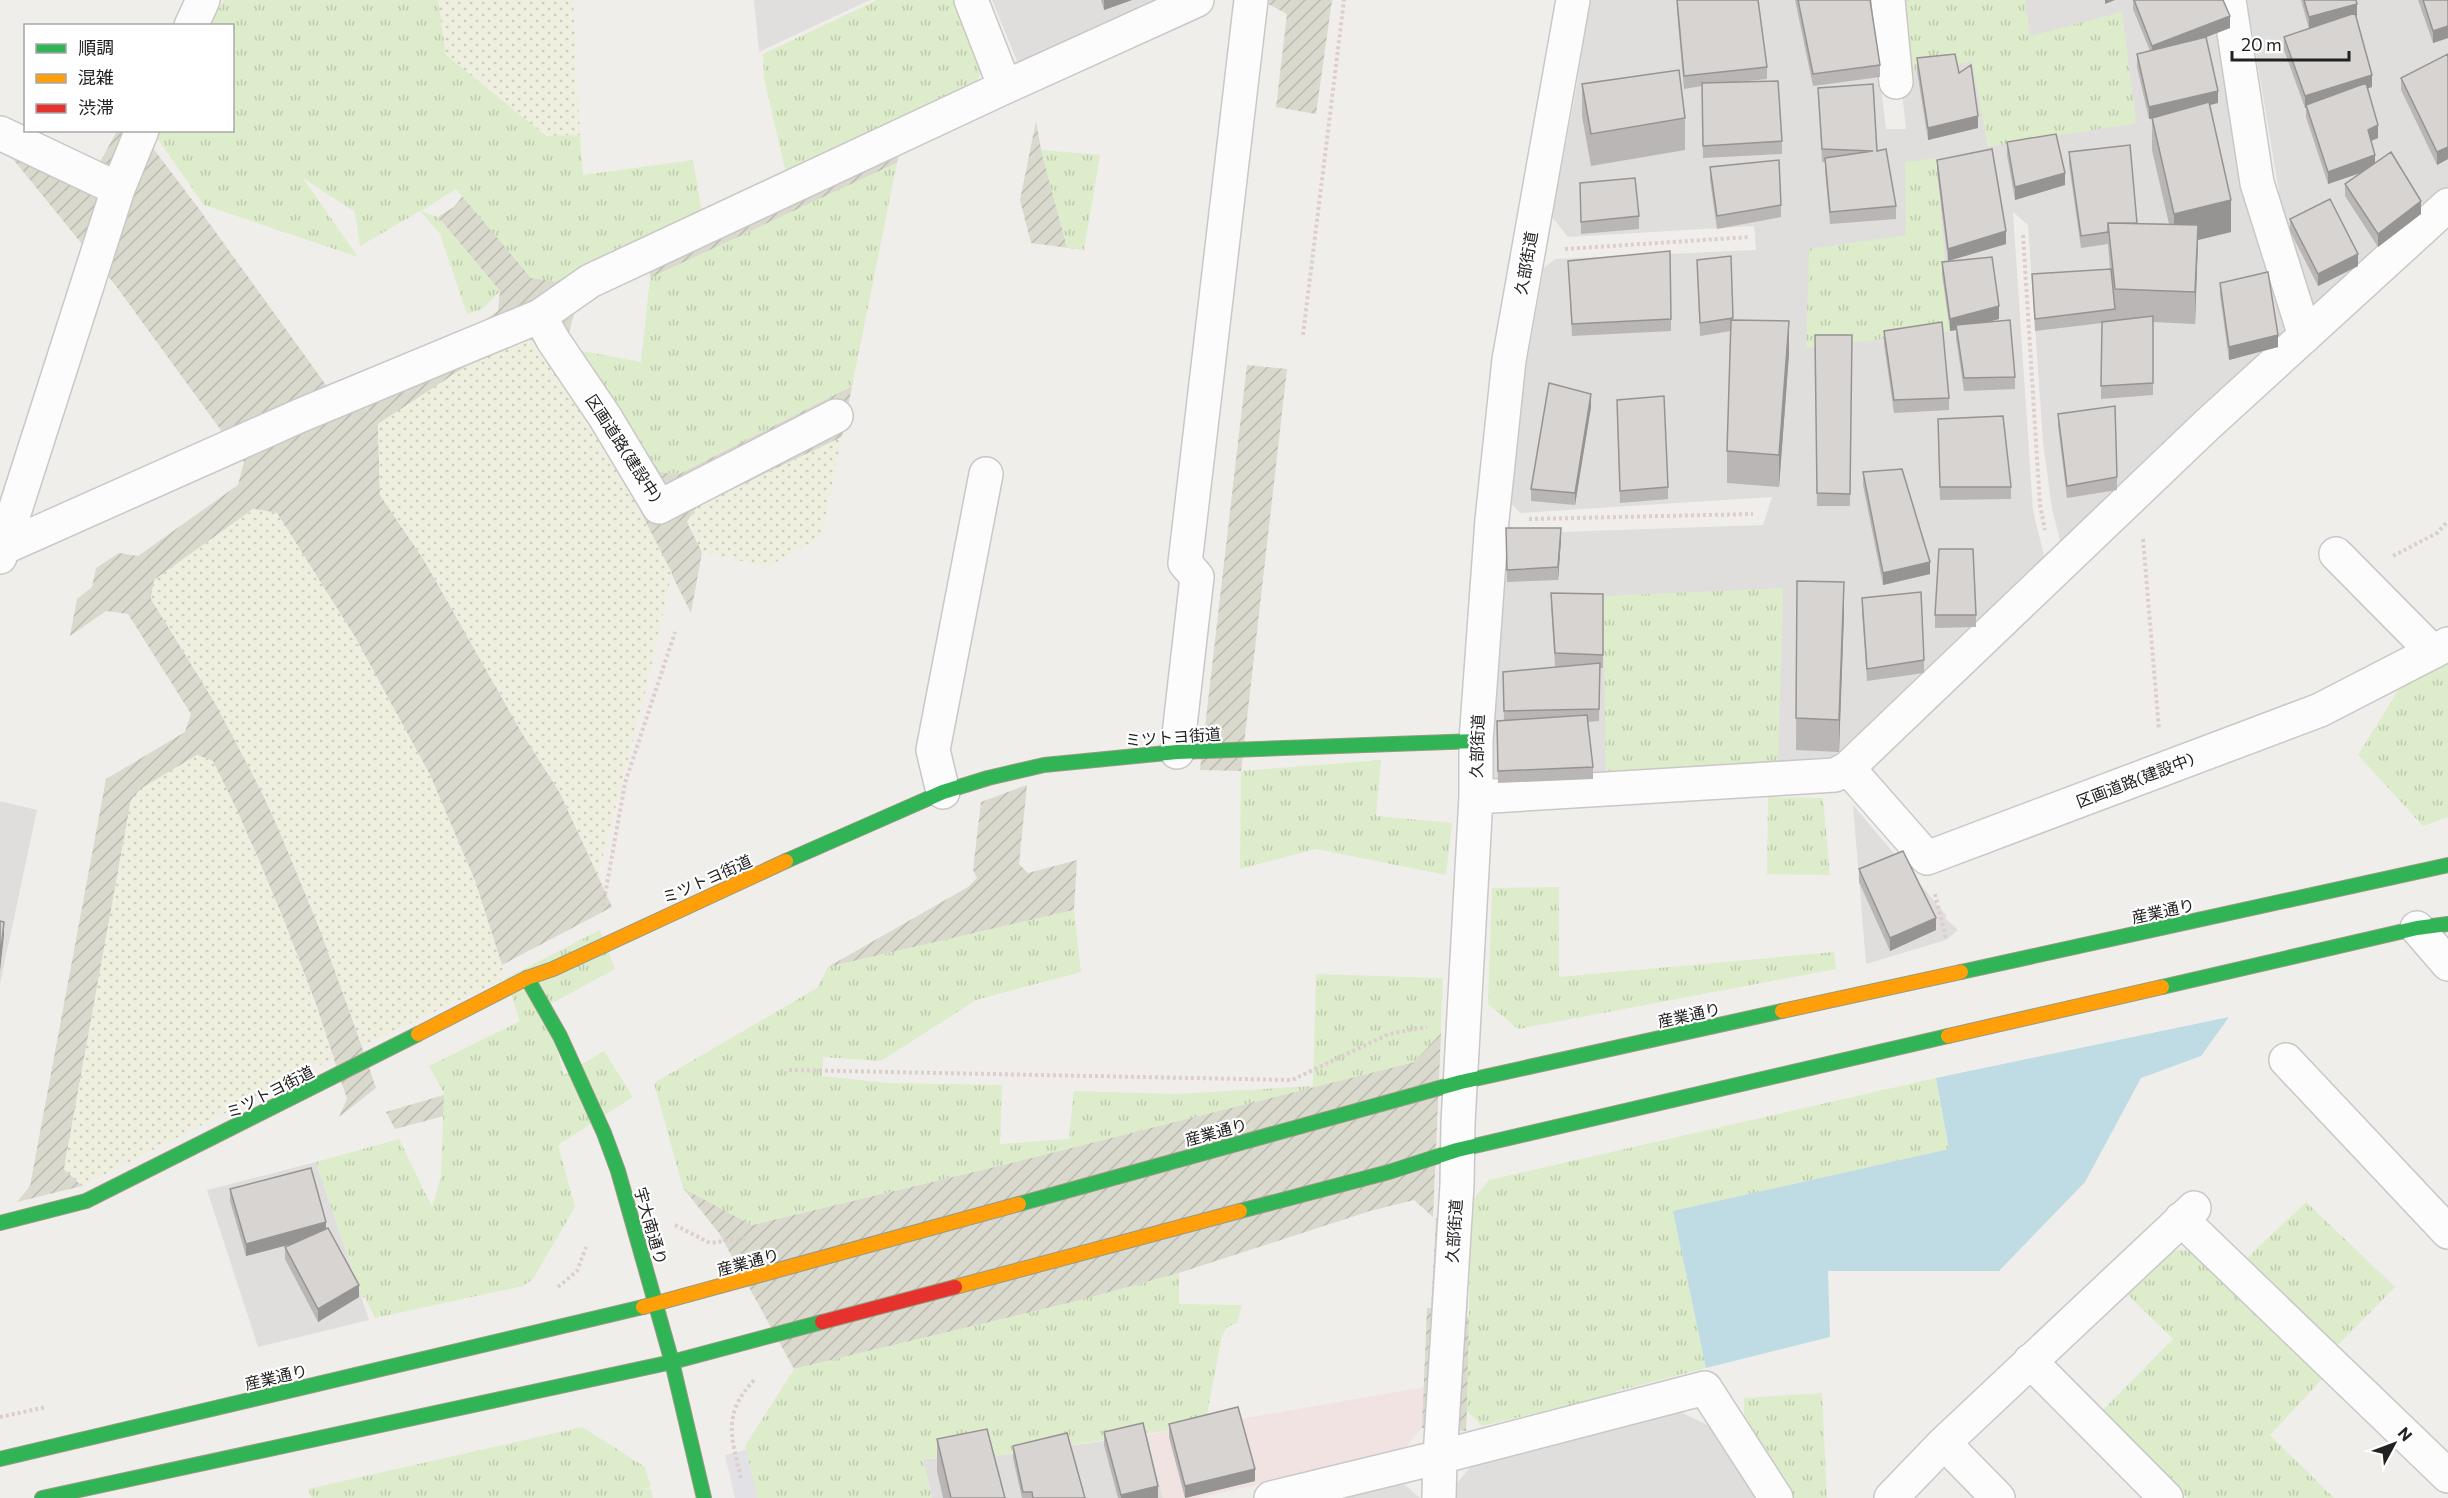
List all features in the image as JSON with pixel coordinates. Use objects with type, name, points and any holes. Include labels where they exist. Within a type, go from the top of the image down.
[{"type":"street","points":[[192,24],[203,0]]},
{"type":"street","points":[[971,0],[1005,87]]},
{"type":"street","points":[[1,552],[299,416],[540,315],[590,281],[1197,0]]},
{"type":"street","points":[[1177,752],[1197,577],[1185,563],[1251,0]]},
{"type":"street","name":"久部街道","points":[[1439,1498],[1476,797],[1476,741],[1492,520],[1509,360],[1573,0]]},
{"type":"street","points":[[1888,0],[1896,82]]},
{"type":"street","points":[[2229,0],[2257,183],[2305,336]]},
{"type":"street","points":[[1,552],[118,189],[141,132]]},
{"type":"street","points":[[0,133],[118,189]]},
{"type":"street","points":[[1476,797],[1834,775],[1848,768],[2139,490],[2448,205]]},
{"type":"street","name":"区画道路(建設中)","points":[[540,315],[553,340],[611,426],[659,507],[836,416]]},
{"type":"street","points":[[943,792],[933,750],[986,474]]},
{"type":"street","points":[[2336,555],[2440,648]]},
{"type":"street","name":"区画道路(建設中)","points":[[1927,858],[2320,710],[2440,648]]},
{"type":"street","name":"ミツトヨ街道","points":[[0,1223],[86,1201],[280,1106],[527,978],[553,969],[886,815],[943,792],[988,778],[1044,765],[1177,752],[1476,741]]},
{"type":"street","points":[[1848,768],[1927,858]]},
{"type":"street","name":"産業通り","points":[[0,1460],[657,1304],[1461,1082],[2448,866]]},
{"type":"street","points":[[42,1498],[672,1362],[1389,1172],[1457,1150],[2432,926],[2448,964]]},
{"type":"street","name":"宇大南通り","points":[[527,978],[560,1036],[604,1133],[618,1171],[657,1304],[704,1498]]},
{"type":"street","points":[[2286,1060],[2448,1232]]},
{"type":"street","points":[[1891,1498],[1944,1443],[2188,1213],[2448,1476]]},
{"type":"street","points":[[2030,1361],[2166,1498]]},
{"type":"street","points":[[1271,1498],[1705,1388],[1776,1498]]},
{"type":"street","points":[[1944,1443],[1998,1498]]},
{"type":"path","points":[[1303,335],[1344,0]]},
{"type":"path","points":[[2022,234],[2040,505],[2054,571]]},
{"type":"path","points":[[1528,252],[1749,237]]},
{"type":"path","points":[[2139,490],[2159,730]]},
{"type":"path","points":[[1492,520],[1753,514]]},
{"type":"path","points":[[2393,556],[2438,533],[2448,521]]},
{"type":"path","points":[[610,942],[603,900],[625,783],[675,632]]},
{"type":"path","points":[[1927,858],[1946,940]]},
{"type":"path","points":[[789,1070],[1292,1080],[1389,1034],[1463,1019]]},
{"type":"shaded area","points":[[754,0],[870,0],[759,52]]},
{"type":"shaded area","points":[[992,0],[1183,0],[1030,69],[1017,61]]},
{"type":"shaded area","points":[[1261,0],[1332,0],[1316,114],[1276,107],[1287,14]]},
{"type":"shaded area","points":[[1590,0],[1871,0],[1886,129],[1906,129],[1892,0],[2225,0],[2251,161],[2285,333],[2062,548],[2052,509],[2043,442],[2028,225],[2013,212],[2033,511],[2045,559],[1829,767],[1498,783],[1491,776],[1490,701],[1506,534],[1763,525],[1772,497],[1520,513],[1508,500],[1516,422],[1544,268],[1555,259],[1756,250],[1754,226],[1568,237],[1552,217]]},
{"type":"shaded area","points":[[2247,0],[2448,0],[2448,194],[2312,319],[2295,289]]},
{"type":"shaded area","points":[[11,119],[24,126],[24,132],[37,132],[100,162],[116,132],[141,132],[334,396],[362,403],[370,414],[363,402],[498,311],[500,291],[438,217],[454,207],[463,196],[531,278],[590,266],[583,307],[575,311],[569,332],[660,472],[679,474],[852,386],[842,437],[698,506],[687,522],[702,552],[691,613],[632,495],[587,421],[531,339],[515,335],[378,424],[380,495],[424,560],[519,728],[560,793],[612,907],[502,965],[475,881],[430,775],[355,637],[277,513],[253,509],[154,580],[151,599],[215,703],[249,765],[278,828],[330,954],[376,1088],[339,1117],[347,1099],[316,1004],[285,923],[256,853],[213,761],[197,755],[131,800],[64,1169],[82,1186],[17,1202],[30,1186],[106,779],[185,732],[191,714],[128,614],[106,611],[70,636],[77,599],[92,587],[96,568],[119,553],[138,556],[238,485],[244,462],[116,286],[0,143],[0,136]]},
{"type":"shaded area","points":[[1036,121],[1041,150],[1067,247],[1084,250],[1031,243],[1020,200]]},
{"type":"shaded area","points":[[900,151],[897,163],[650,278],[650,268]]},
{"type":"shaded area","points":[[1247,365],[1287,369],[1241,771],[1200,770]]},
{"type":"shaded area","points":[[1027,785],[1019,864],[1028,873],[1077,860],[1074,910],[828,967],[968,887],[977,878],[973,870],[981,802]]},
{"type":"shaded area","points":[[0,801],[37,810],[0,984]]},
{"type":"shaded area","points":[[1853,805],[1946,915],[1946,919],[1958,930],[1946,940],[1866,964]]},
{"type":"shaded area","points":[[1441,1033],[1433,1217],[1414,1200],[1370,1211],[1179,1273],[1077,1301],[794,1369],[719,1233],[683,1188],[752,1225],[1414,1062]]},
{"type":"shaded area","points":[[535,1068],[541,1090],[395,1129],[386,1112]]},
{"type":"shaded area","points":[[316,1162],[369,1320],[258,1347],[207,1190]]},
{"type":"shaded area","points":[[1436,1218],[1471,1218],[1467,1317],[1471,1318],[1466,1431],[1422,1428],[1427,1308],[1431,1308]]},
{"type":"shaded area","points":[[1425,1387],[1422,1428],[1401,1453],[1198,1498],[1163,1498],[1147,1435]]},
{"type":"shaded area","points":[[1678,1411],[1714,1428],[1760,1498],[1456,1498],[1457,1483],[1475,1462]]},
{"type":"shaded area","points":[[1147,1435],[1163,1498],[932,1498],[923,1459],[997,1456]]},
{"type":"shaded area","points":[[746,1450],[758,1498],[735,1498],[725,1455]]},
{"type":"shaded area","points":[[1404,1484],[1420,1498],[1343,1498]]},
{"type":"green space","points":[[224,0],[438,0],[446,55],[546,136],[580,135],[583,175],[693,160],[703,219],[556,282],[531,278],[456,189],[421,211],[438,217],[500,291],[482,309],[467,314],[440,234],[420,211],[360,246],[355,212],[303,178],[358,257],[204,205],[153,132],[234,132],[234,24],[211,24]]},
{"type":"green space","points":[[438,0],[573,0],[580,135],[546,136],[446,55]]},
{"type":"green space","points":[[877,0],[957,0],[983,68],[975,87],[787,178],[764,78],[763,54]]},
{"type":"green space","points":[[1912,0],[2025,0],[2030,36],[2122,12],[2136,123],[1988,147],[1972,61],[1895,74],[1889,6]]},
{"type":"green space","points":[[1041,150],[1100,155],[1084,250],[1067,247]]},
{"type":"green space","points":[[1937,158],[1950,331],[1806,348],[1809,249],[1906,235],[1905,162]]},
{"type":"green space","points":[[897,163],[852,386],[679,474],[660,472],[582,351],[641,362],[650,278]]},
{"type":"green space","points":[[515,334],[531,339],[587,421],[632,495],[672,573],[645,693],[598,875],[560,793],[519,728],[424,560],[380,495],[378,424]]},
{"type":"green space","points":[[842,437],[821,537],[767,567],[702,552],[687,522],[698,506]]},
{"type":"green space","points":[[254,509],[277,513],[355,637],[430,775],[475,881],[506,978],[362,1046],[306,892],[266,800],[215,703],[151,599],[154,580]]},
{"type":"green space","points":[[1783,588],[1778,770],[1606,779],[1603,596]]},
{"type":"green space","points":[[2448,662],[2448,817],[2423,826],[2358,755],[2399,689],[2418,676]]},
{"type":"green space","points":[[197,755],[213,761],[238,812],[285,923],[334,1058],[82,1186],[64,1169],[131,800],[140,789]]},
{"type":"green space","points":[[1381,760],[1376,816],[1452,823],[1446,875],[1316,849],[1240,869],[1241,771]]},
{"type":"green space","points":[[1768,797],[1823,798],[1830,875],[1767,874]]},
{"type":"green space","points":[[1559,887],[1559,977],[1834,952],[1836,969],[1518,1029],[1488,1004],[1492,888]]},
{"type":"green space","points":[[1074,910],[1081,972],[976,1000],[881,1061],[823,1057],[822,1076],[887,1083],[1002,1085],[1000,1144],[1069,1139],[1074,1091],[1175,1094],[1313,1086],[1316,974],[1443,978],[1441,1033],[1414,1062],[752,1225],[683,1188],[654,1083],[817,988],[828,967]]},
{"type":"green space","points":[[600,930],[615,969],[545,1007],[564,1075],[604,1051],[633,1097],[558,1145],[575,1207],[533,1279],[523,1286],[375,1318],[365,1298],[361,1296],[316,1162],[399,1139],[432,1207],[441,1177],[444,1093],[429,1066],[520,1021],[506,978]]},
{"type":"green space","points":[[1936,1078],[1949,1149],[1674,1211],[1706,1368],[1613,1392],[1626,1392],[1482,1426],[1467,1411],[1471,1202],[1489,1180]]},
{"type":"green space","points":[[2306,1202],[2395,1287],[2338,1345],[2247,1258]]},
{"type":"green space","points":[[2194,1251],[2325,1376],[2270,1435],[2334,1498],[2187,1498],[2100,1413],[2173,1339],[2126,1293],[2169,1252]]},
{"type":"green space","points":[[1179,1273],[1179,1304],[1242,1305],[1237,1323],[1227,1327],[1222,1336],[1205,1425],[997,1456],[923,1459],[932,1498],[757,1498],[745,1446],[794,1369],[1077,1301]]},
{"type":"green space","points":[[1822,1393],[1827,1498],[1789,1498],[1744,1434],[1744,1398]]},
{"type":"green space","points":[[582,1427],[645,1467],[651,1487],[643,1488],[651,1490],[653,1498],[312,1498],[308,1489]]},
{"type":"water","points":[[2229,1017],[2201,1056],[2141,1078],[2085,1182],[1999,1271],[1828,1271],[1830,1337],[1706,1368],[1673,1211],[1949,1149],[1936,1078]]},
{"type":"building","points":[[1677,0],[1758,0],[1767,67],[1684,76]]},
{"type":"building","points":[[1798,0],[1870,0],[1880,65],[1813,74]]},
{"type":"building","points":[[2134,0],[2223,0],[2230,16],[2152,46]]},
{"type":"building","points":[[2304,0],[2356,0],[2357,4],[2309,17]]},
{"type":"building","points":[[2423,0],[2448,0],[2448,26],[2433,31]]},
{"type":"building","points":[[2355,13],[2372,75],[2305,96],[2284,37]]},
{"type":"building","points":[[2206,37],[2218,91],[2149,107],[2137,54]]},
{"type":"building","points":[[1955,54],[1959,73],[1971,65],[1978,116],[1928,128],[1917,58]]},
{"type":"building","points":[[2448,54],[2448,147],[2437,152],[2401,78]]},
{"type":"building","points":[[1679,70],[1685,118],[1591,134],[1582,84]]},
{"type":"building","points":[[1778,81],[1782,141],[1703,146],[1702,83]]},
{"type":"building","points":[[2366,83],[2378,125],[2368,130],[2375,155],[2328,172],[2306,105]]},
{"type":"building","points":[[1873,84],[1877,151],[1886,149],[1896,206],[1830,212],[1825,158],[1873,151],[1822,149],[1818,88]]},
{"type":"building","points":[[2209,102],[2231,200],[2174,214],[2152,118]]},
{"type":"building","points":[[2056,134],[2065,173],[2015,187],[2007,142]]},
{"type":"building","points":[[2130,145],[2137,223],[2108,223],[2108,232],[2081,236],[2069,152]]},
{"type":"building","points":[[1992,149],[2006,231],[1948,249],[1937,160]]},
{"type":"building","points":[[2391,152],[2421,201],[2378,234],[2345,184]]},
{"type":"building","points":[[1779,160],[1781,205],[1717,216],[1710,167]]},
{"type":"building","points":[[1635,178],[1639,216],[1581,222],[1580,183]]},
{"type":"building","points":[[2330,199],[2358,254],[2318,274],[2290,219]]},
{"type":"building","points":[[2108,223],[2198,225],[2195,292],[2115,289]]},
{"type":"building","points":[[1670,251],[1671,319],[1572,324],[1568,261]]},
{"type":"building","points":[[1731,256],[1733,318],[1700,323],[1697,260]]},
{"type":"building","points":[[1992,257],[1999,306],[1950,319],[1942,262]]},
{"type":"building","points":[[2111,269],[2115,309],[2035,319],[2032,274]]},
{"type":"building","points":[[2268,272],[2278,335],[2229,347],[2220,283]]},
{"type":"building","points":[[2153,316],[2153,383],[2101,386],[2102,322]]},
{"type":"building","points":[[1731,320],[1789,321],[1779,455],[1727,451]]},
{"type":"building","points":[[2010,320],[2015,377],[1964,378],[1956,325]]},
{"type":"building","points":[[1942,322],[1949,398],[1894,400],[1884,331]]},
{"type":"building","points":[[1815,335],[1852,335],[1850,494],[1817,493]]},
{"type":"building","points":[[1549,383],[1591,394],[1575,493],[1531,489]]},
{"type":"building","points":[[1664,396],[1668,487],[1620,491],[1617,400]]},
{"type":"building","points":[[2115,406],[2117,477],[2067,486],[2058,414]]},
{"type":"building","points":[[2003,416],[2011,487],[1940,487],[1938,419]]},
{"type":"building","points":[[1902,469],[1930,562],[1883,573],[1863,472]]},
{"type":"building","points":[[1506,528],[1561,528],[1558,567],[1507,570]]},
{"type":"building","points":[[1939,549],[1973,549],[1976,615],[1935,615]]},
{"type":"building","points":[[1797,581],[1844,582],[1839,720],[1796,718]]},
{"type":"building","points":[[1921,592],[1924,660],[1867,669],[1862,598]]},
{"type":"building","points":[[1551,593],[1603,594],[1603,655],[1555,653]]},
{"type":"building","points":[[1600,663],[1599,709],[1504,711],[1503,672]]},
{"type":"building","points":[[1587,715],[1593,767],[1498,771],[1497,721]]},
{"type":"building","points":[[1903,851],[1936,918],[1890,938],[1859,869]]},
{"type":"building","points":[[0,921],[4,922],[0,959]]},
{"type":"building","points":[[311,1168],[326,1222],[246,1244],[230,1189]]},
{"type":"building","points":[[328,1228],[359,1285],[318,1309],[285,1247]]},
{"type":"building","points":[[1238,1407],[1255,1469],[1185,1486],[1169,1424]]},
{"type":"building","points":[[1143,1423],[1158,1486],[1121,1495],[1104,1432]]},
{"type":"building","points":[[987,1429],[1005,1498],[951,1498],[937,1439]]},
{"type":"building","points":[[1067,1433],[1085,1498],[1033,1498],[1032,1492],[1023,1492],[1013,1446]]},
{"type":"traffic: fast","points":[[786,861],[943,792],[988,778],[1044,765],[1177,752],[1476,741]]},
{"type":"traffic: fast","points":[[1961,972],[2448,865]]},
{"type":"traffic: fast","points":[[2162,987],[2417,928],[2448,924]]},
{"type":"traffic: fast","points":[[527,978],[560,1036],[604,1133],[618,1171],[672,1362],[704,1498]]},
{"type":"traffic: fast","points":[[1019,1204],[1461,1082],[1782,1011]]},
{"type":"traffic: fast","points":[[0,1223],[86,1201],[418,1034]]},
{"type":"traffic: fast","points":[[1240,1211],[1389,1172],[1457,1150],[1948,1036]]},
{"type":"traffic: fast","points":[[0,1459],[643,1307]]},
{"type":"traffic: fast","points":[[42,1498],[672,1362],[822,1322]]},
{"type":"traffic: slow","points":[[418,1034],[527,978],[553,969],[786,861]]},
{"type":"traffic: slow","points":[[1782,1011],[1961,972]]},
{"type":"traffic: slow","points":[[1948,1036],[2162,987]]},
{"type":"traffic: slow","points":[[643,1307],[1019,1204]]},
{"type":"traffic: slow","points":[[955,1287],[1240,1211]]},
{"type":"traffic: jam","points":[[822,1322],[955,1287]]}]
